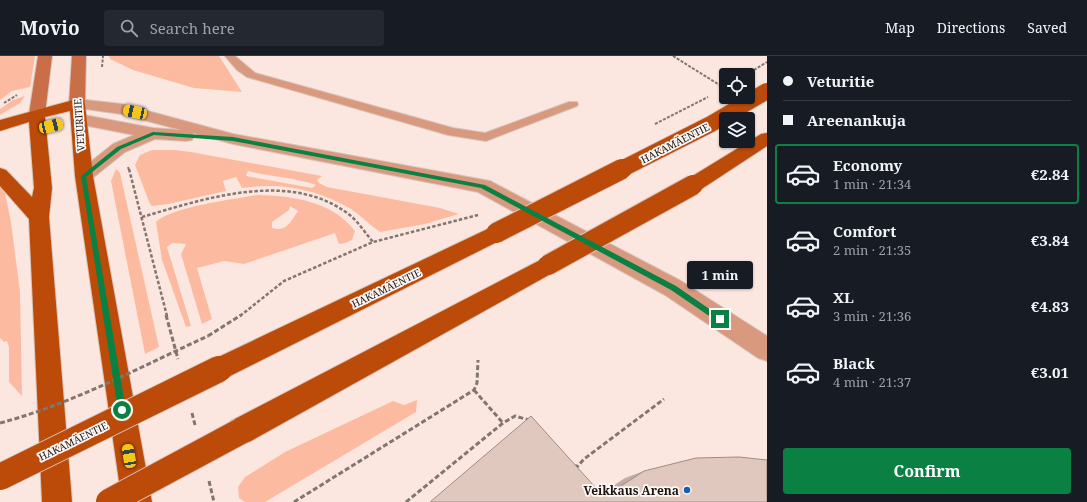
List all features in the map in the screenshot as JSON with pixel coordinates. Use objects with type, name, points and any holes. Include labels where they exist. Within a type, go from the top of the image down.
[{"type":"main road","points":[[45,56],[37,122],[43,188],[39,217],[45,288],[57,502]]},
{"type":"main road","name":"VETURITIE","points":[[79,56],[77,80],[78,112],[84,176],[137,502]]},
{"type":"main road","name":"HAKAMÄENTIE","points":[[0,477],[496,233],[711,124],[767,91]]},
{"type":"main road","points":[[0,126],[37,122],[78,112]]},
{"type":"main road","points":[[0,142],[37,122]]},
{"type":"main road","points":[[109,502],[548,265],[758,148],[767,138]]},
{"type":"main road","points":[[0,174],[39,217]]},
{"type":"street","points":[[78,112],[153,133],[233,139]]},
{"type":"street","points":[[78,112],[135,112],[233,139],[483,186],[674,288],[767,350]]},
{"type":"street","points":[[84,176],[119,148],[153,133]]},
{"type":"lane","points":[[230,56],[241,68],[251,75],[452,132],[486,138],[573,104]]},
{"type":"path","points":[[673,56],[719,86]]},
{"type":"path","points":[[755,70],[767,62]]},
{"type":"path","points":[[0,105],[20,94]]},
{"type":"path","points":[[127,163],[142,218],[178,207],[224,196],[253,191],[286,191],[316,198],[347,213],[362,227],[373,242]]},
{"type":"path","points":[[0,422],[26,416],[68,400],[208,336],[232,322],[284,281],[373,242],[478,215]]},
{"type":"path","points":[[294,502],[474,390],[477,383],[478,360]]},
{"type":"path","points":[[474,390],[503,423]]},
{"type":"path","points":[[571,462],[577,467],[584,459],[664,399]]},
{"type":"path","points":[[406,502],[503,423],[515,416],[534,421]]},
{"type":"shaded area","points":[[0,56],[35,56],[30,87],[12,91],[0,100]]},
{"type":"shaded area","points":[[109,56],[219,56],[242,92],[194,88],[133,70],[110,59]]},
{"type":"shaded area","points":[[25,96],[20,103],[0,115],[0,109],[13,100]]},
{"type":"shaded area","points":[[152,150],[175,150],[322,176],[317,180],[319,183],[327,187],[440,208],[459,214],[425,224],[380,232],[351,209],[325,196],[285,187],[256,186],[242,188],[236,177],[223,181],[226,191],[168,204],[152,206],[135,165],[140,155]],"holes":[[[248,171],[299,180],[316,185],[312,188],[246,176]]]},
{"type":"shaded area","points":[[116,169],[120,173],[159,347],[145,354],[111,181]]},
{"type":"shaded area","points":[[0,186],[5,193],[11,222],[20,292],[22,396],[9,382],[9,347],[7,341],[4,342],[0,338]]},
{"type":"shaded area","points":[[258,195],[298,199],[323,207],[346,221],[355,231],[352,240],[339,244],[335,233],[244,264],[224,261],[197,268],[212,319],[202,324],[181,254],[186,244],[172,243],[167,247],[191,326],[186,327],[162,260],[156,222],[175,212],[189,208]],"holes":[[[290,206],[298,211],[285,227],[281,229],[272,228],[272,222],[289,210]]]},
{"type":"shaded area","points":[[417,400],[416,412],[265,502],[245,502],[239,498],[238,487],[245,477],[285,452],[393,401],[404,405]]},
{"type":"building","points":[[531,416],[604,497],[644,471],[696,458],[739,457],[767,460],[767,502],[430,502]]},
{"type":"place","name":"Veikkaus Arena","points":[[687,490]]},
{"type":"route","points":[[122,410],[84,176],[119,148],[153,133],[233,139],[483,186],[674,288],[720,319]]}]
